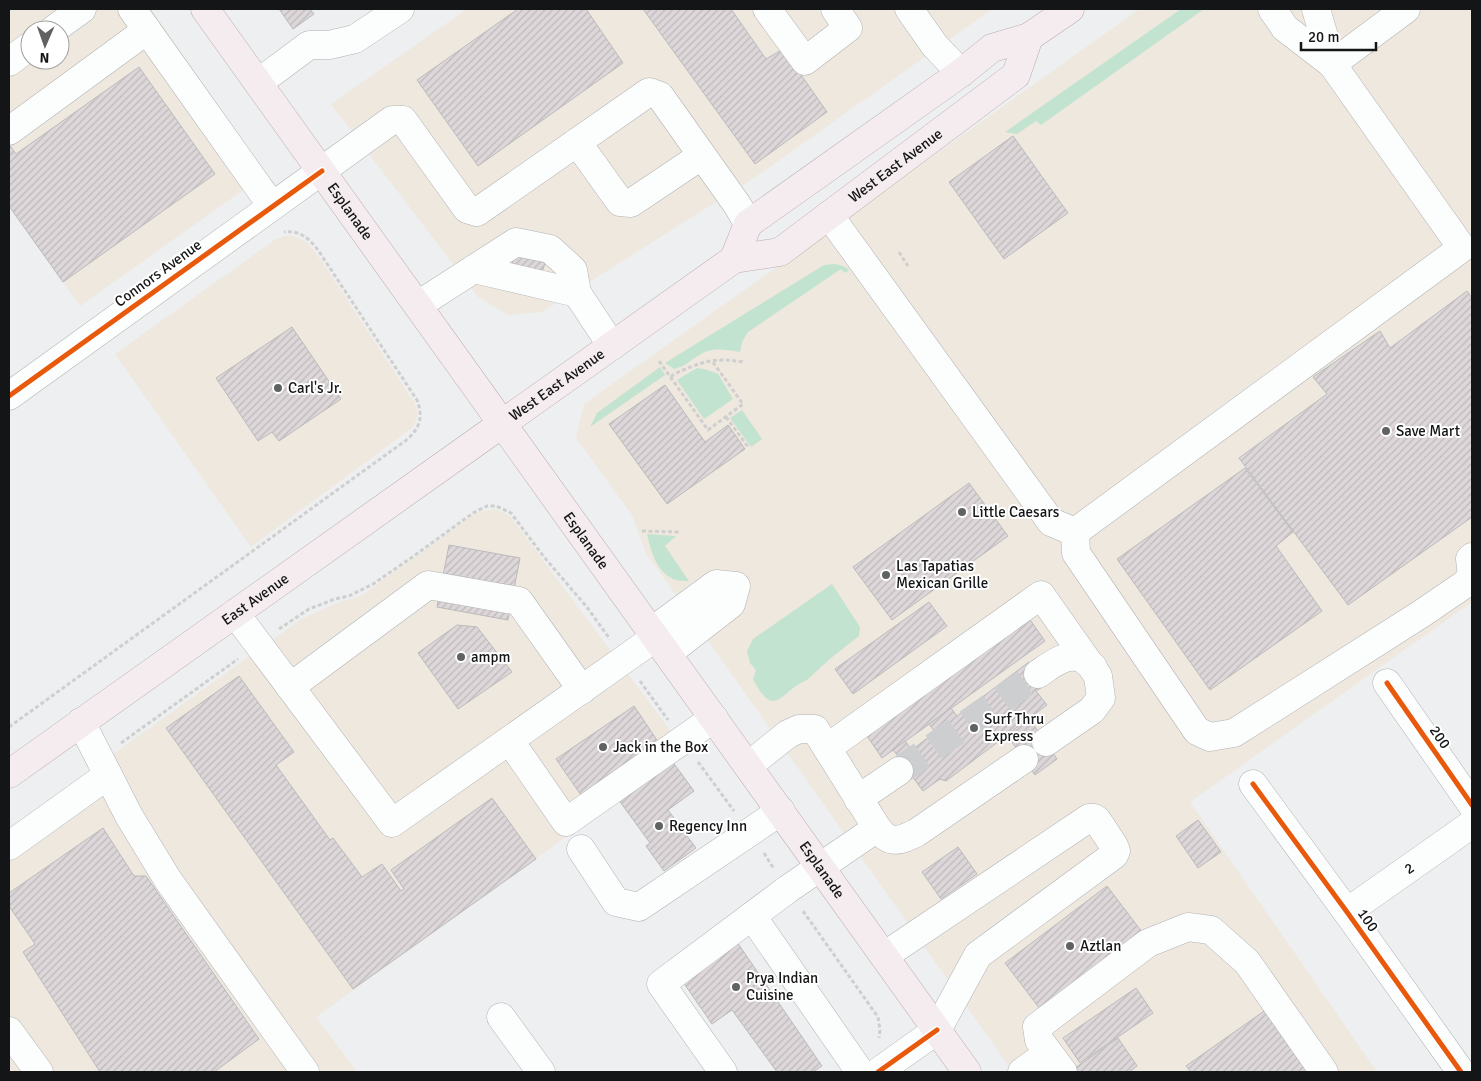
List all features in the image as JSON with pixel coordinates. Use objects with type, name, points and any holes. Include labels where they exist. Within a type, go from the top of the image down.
[{"type":"main road","name":"Esplanade","points":[[205,9],[967,1072]]},
{"type":"main road","points":[[734,259],[748,224],[961,73],[992,48],[1029,37],[1070,9]]},
{"type":"main road","name":"West East Avenue","points":[[502,424],[734,259],[780,252],[1016,76],[1029,37]]},
{"type":"main road","name":"East Avenue","points":[[9,774],[502,424]]},
{"type":"street","points":[[67,20],[82,9]]},
{"type":"street","points":[[258,83],[309,45],[329,45],[355,40],[400,9]]},
{"type":"street","points":[[767,9],[805,61],[848,28],[835,9]]},
{"type":"street","points":[[908,9],[935,46],[961,73]]},
{"type":"street","points":[[1075,532],[1467,244],[1332,64],[1285,28],[1272,9]]},
{"type":"street","points":[[1316,9],[1332,64]]},
{"type":"street","points":[[1332,64],[1406,9]]},
{"type":"street","points":[[9,131],[139,19],[272,206]]},
{"type":"street","points":[[9,62],[20,54]]},
{"type":"street","points":[[702,156],[632,202],[620,202],[577,142],[649,92],[660,96],[738,206],[748,224]]},
{"type":"street","name":"Connors Avenue","points":[[9,396],[392,120],[403,120],[467,209],[477,212],[577,142]]},
{"type":"street","points":[[829,215],[1051,522],[1075,532]]},
{"type":"street","points":[[418,305],[516,242],[550,249],[573,270],[577,292],[612,346]]},
{"type":"street","points":[[474,268],[577,292]]},
{"type":"street","points":[[1075,532],[1076,553],[1197,731],[1210,737],[1234,733],[1422,614],[1465,584],[1472,576],[1470,558],[1472,557]]},
{"type":"street","points":[[290,687],[428,584],[519,601],[582,690]]},
{"type":"street","points":[[827,748],[1041,595],[1093,667],[1098,676],[1101,698],[1092,710],[1046,742]]},
{"type":"street","points":[[235,613],[392,823],[582,690],[659,641]]},
{"type":"street","points":[[1038,674],[1060,659],[1070,657],[1082,658],[1093,667]]},
{"type":"street","name":"200","points":[[1387,683],[1472,805]]},
{"type":"street","points":[[510,741],[566,822],[714,718]]},
{"type":"street","points":[[81,722],[129,816],[168,880],[305,1072]]},
{"type":"street","points":[[748,766],[788,734],[800,729],[815,729],[881,834],[887,838],[902,840],[916,833],[1024,759]]},
{"type":"street","points":[[858,799],[899,771]]},
{"type":"street","points":[[9,846],[108,775]]},
{"type":"street","name":"100","points":[[1253,784],[1461,1072]]},
{"type":"street","points":[[581,849],[616,902],[639,907],[781,811]]},
{"type":"street","points":[[878,1072],[937,1030],[978,955],[1114,855],[1116,851],[1114,846],[1097,820],[1089,818],[884,956]]},
{"type":"street","name":"2","points":[[1347,912],[1472,824]]},
{"type":"street","points":[[723,1072],[661,984],[752,916],[877,828]]},
{"type":"street","points":[[752,916],[860,1072]]},
{"type":"street","points":[[1022,1072],[1056,1063],[1039,1040],[1037,1026],[1148,943],[1188,927],[1211,930],[1247,962],[1324,1072]]},
{"type":"street","points":[[501,1016],[542,1072]]},
{"type":"street","points":[[9,1031],[39,1072]]},
{"type":"path","points":[[9,727],[405,441],[417,430],[420,406],[417,400],[313,242],[294,232],[278,233]]},
{"type":"path","points":[[899,252],[908,266]]},
{"type":"path","points":[[671,377],[701,362],[724,359],[744,362]]},
{"type":"path","points":[[659,361],[708,430],[743,404],[712,361]]},
{"type":"path","points":[[726,417],[748,447]]},
{"type":"path","points":[[642,531],[679,532]]},
{"type":"shaded area","points":[[9,9],[151,9],[266,174],[80,306],[9,206]]},
{"type":"shaded area","points":[[467,9],[992,9],[757,176],[542,312],[508,315],[478,297],[331,104]]},
{"type":"shaded area","points":[[1140,9],[1472,9],[1472,602],[1190,802],[1377,1072],[1013,1072],[646,553],[632,515],[576,438],[584,404]]},
{"type":"shaded area","points":[[289,235],[308,243],[321,260],[414,402],[417,409],[417,418],[413,427],[251,547],[115,354],[276,239]]},
{"type":"shaded area","points":[[495,509],[510,516],[684,749],[536,859],[316,1017],[357,1072],[9,1072],[9,829],[300,620],[339,602],[361,596],[474,514]]},
{"type":"green space","points":[[1181,9],[1204,9],[1041,125],[1036,121],[1017,134],[1005,132]]},
{"type":"green space","points":[[835,264],[849,270],[845,273],[841,269],[748,332],[742,342],[740,352],[712,350],[674,369],[665,363],[824,265]]},
{"type":"green space","points":[[660,367],[665,375],[590,427],[597,413]]},
{"type":"green space","points":[[697,368],[718,374],[733,399],[704,419],[677,380]]},
{"type":"green space","points":[[742,410],[762,439],[751,447],[730,418]]},
{"type":"green space","points":[[647,534],[676,536],[665,546],[689,581],[673,579],[662,571],[653,554]]},
{"type":"green space","points":[[832,584],[860,627],[859,636],[807,680],[778,699],[773,701],[767,699],[753,679],[756,670],[750,663],[747,651],[753,639]]},
{"type":"building","points":[[279,9],[310,9],[314,14],[293,29]]},
{"type":"building","points":[[518,9],[586,9],[623,63],[478,166],[417,80]]},
{"type":"building","points":[[643,9],[731,9],[766,59],[783,49],[827,112],[755,164]]},
{"type":"building","points":[[139,67],[215,174],[63,282],[9,206],[9,144],[16,154]]},
{"type":"building","points":[[1013,136],[1068,213],[1004,259],[949,182]]},
{"type":"building","points":[[516,251],[546,260],[540,279],[510,270]]},
{"type":"building","points":[[1467,291],[1472,298],[1472,517],[1348,605],[1239,458],[1327,394],[1313,377],[1380,331],[1390,348]]},
{"type":"building","name":"Carl's Jr.","points":[[292,327],[341,399],[279,441],[272,432],[258,441],[216,378]]},
{"type":"building","points":[[665,385],[705,442],[728,425],[745,449],[667,504],[609,424]]},
{"type":"building","points":[[1245,468],[1293,532],[1276,546],[1322,611],[1210,690],[1117,559]]},
{"type":"building","points":[[969,483],[1008,536],[892,620],[853,567]]},
{"type":"building","points":[[449,545],[520,558],[508,620],[437,607]]},
{"type":"building","points":[[929,602],[947,626],[853,694],[835,669]]},
{"type":"building","points":[[1028,617],[1045,641],[882,758],[865,733]]},
{"type":"building","points":[[457,625],[477,627],[512,672],[458,709],[418,653]]},
{"type":"building","name":"Surf Thru Express","points":[[1029,662],[1046,685],[1036,691],[1047,705],[946,781],[940,779],[923,791],[911,775],[892,761],[898,756],[893,750],[905,741],[912,750],[935,732],[929,724],[951,708],[957,716]]},
{"type":"building","points":[[239,676],[294,752],[276,765],[330,840],[333,838],[362,877],[382,864],[401,891],[404,889],[391,870],[492,798],[536,859],[353,989],[166,728]]},
{"type":"building","points":[[634,706],[663,749],[585,801],[556,759]]},
{"type":"building","points":[[1029,718],[1057,759],[1035,775],[1007,735]]},
{"type":"building","name":"Regency Inn","points":[[672,761],[694,791],[668,810],[696,848],[664,871],[646,846],[650,843],[618,799]]},
{"type":"building","points":[[1198,820],[1221,852],[1198,868],[1176,836]]},
{"type":"building","points":[[103,828],[134,876],[146,876],[259,1039],[214,1072],[100,1072],[23,952],[35,944],[9,906],[9,893]]},
{"type":"building","points":[[958,847],[977,874],[941,899],[922,872]]},
{"type":"building","points":[[1107,886],[1142,932],[1040,1009],[1005,963]]},
{"type":"building","points":[[737,942],[822,1066],[813,1072],[777,1072],[732,1010],[712,1024],[683,982]]},
{"type":"building","points":[[1136,988],[1153,1013],[1080,1063],[1063,1038]]},
{"type":"building","points":[[1267,1009],[1308,1072],[1191,1072],[1186,1066]]},
{"type":"building","points":[[1118,1038],[1137,1066],[1129,1072],[1078,1072],[1075,1068]]},
{"type":"tunnel","points":[[899,771],[1038,674]]},
{"type":"cycle path","points":[[9,396],[322,171]]},
{"type":"cycle path","points":[[1387,683],[1472,805]]},
{"type":"cycle path","points":[[1253,784],[1461,1072]]},
{"type":"cycle path","points":[[878,1072],[937,1030]]},
{"type":"place","name":"Carl's Jr.","points":[[278,388]]},
{"type":"place","name":"Save Mart","points":[[1386,431]]},
{"type":"place","name":"Little Caesars","points":[[962,512]]},
{"type":"place","name":"Las Tapatias Mexican Grille","points":[[886,575]]},
{"type":"place","name":"ampm","points":[[461,657]]},
{"type":"place","name":"Surf Thru Express","points":[[974,728]]},
{"type":"place","name":"Jack in the Box","points":[[603,747]]},
{"type":"place","name":"Regency Inn","points":[[659,826]]},
{"type":"place","name":"Aztlan","points":[[1070,946]]},
{"type":"place","name":"Prya Indian Cuisine","points":[[736,987]]}]
